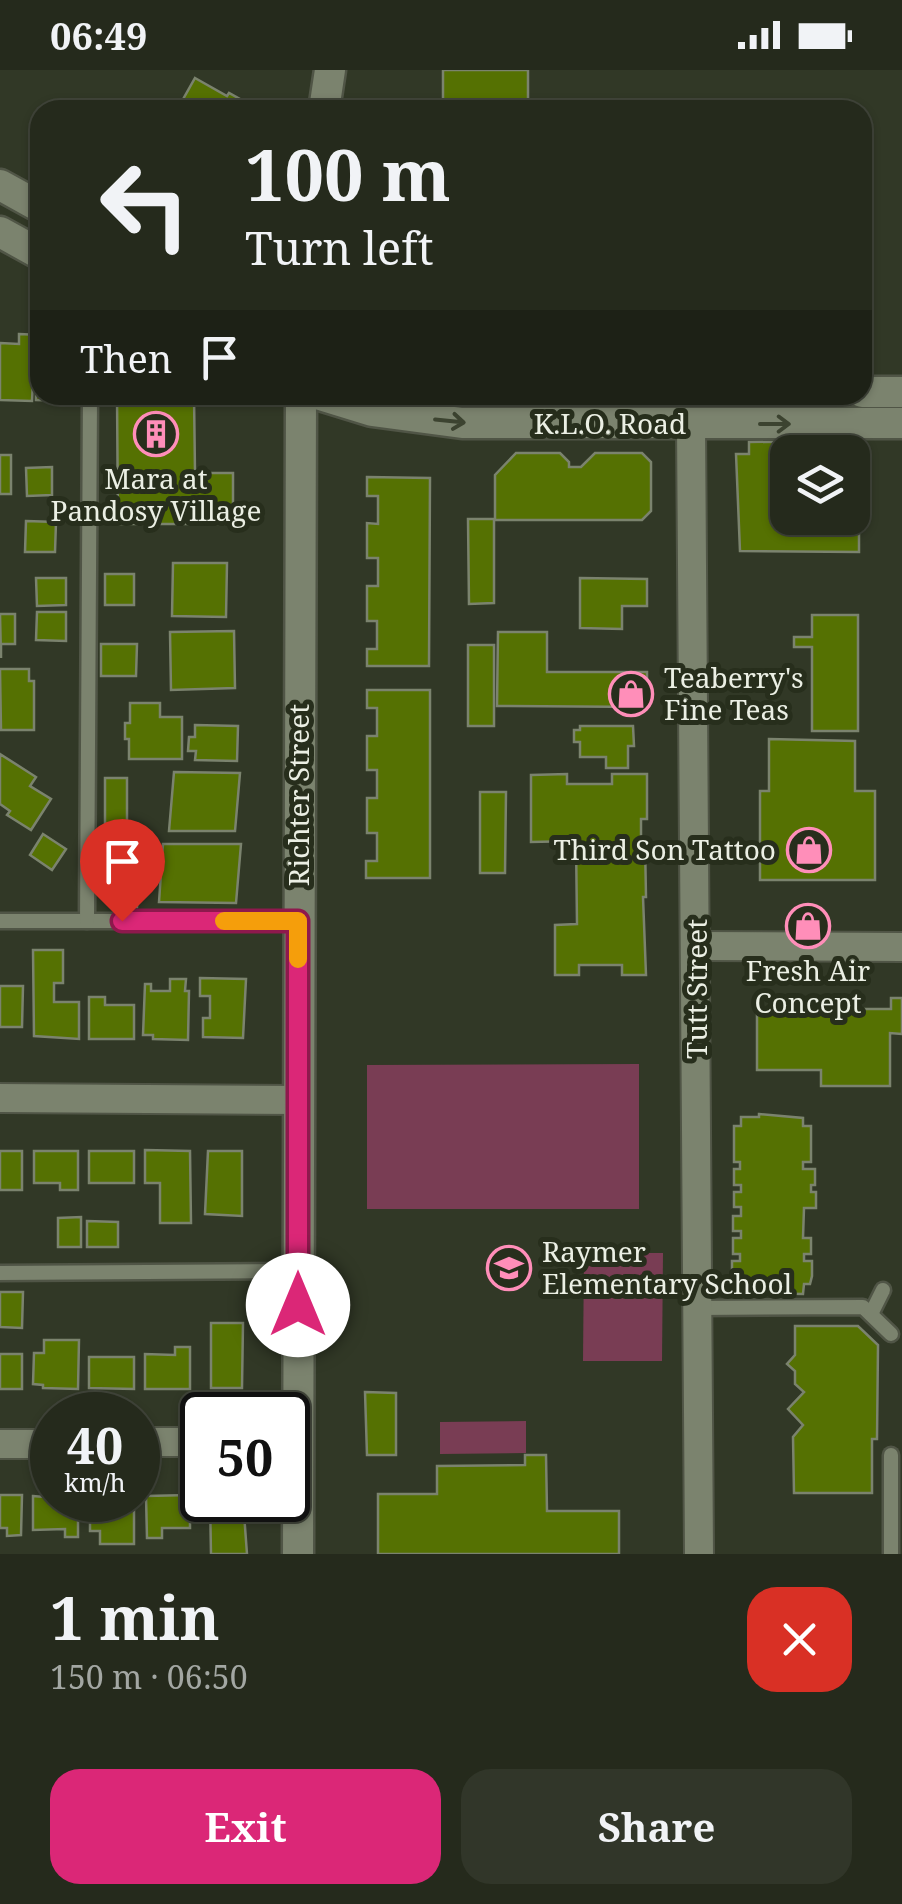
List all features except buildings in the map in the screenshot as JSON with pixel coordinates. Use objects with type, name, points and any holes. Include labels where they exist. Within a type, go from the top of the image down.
[{"type":"main road","points":[[326,100],[330,70]]},
{"type":"main road","points":[[0,185],[30,202]]},
{"type":"main road","points":[[0,232],[30,248]]},
{"type":"main road","points":[[872,392],[902,392]]},
{"type":"main road","name":"Richter Street","points":[[295,1392],[299,1271],[301,405]]},
{"type":"main road","name":"K.L.O. Road","points":[[351,405],[372,412],[462,423],[902,423]]},
{"type":"main road","name":"Richter Street","points":[[297,1522],[298,1554]]},
{"type":"street","name":"Tutt Street","points":[[691,424],[700,1554]]},
{"type":"street","points":[[696,946],[902,947]]},
{"type":"street","points":[[0,1098],[300,1100]]},
{"type":"street","points":[[0,1444],[30,1444]]},
{"type":"lane","points":[[87,921],[90,405]]},
{"type":"lane","points":[[0,922],[298,921]]},
{"type":"lane","points":[[0,1273],[299,1271]]},
{"type":"lane","points":[[871,1314],[883,1290]]},
{"type":"lane","points":[[698,1308],[864,1307],[891,1334]]},
{"type":"lane","points":[[891,1456],[891,1554]]},
{"type":"shaded area","points":[[639,1064],[639,1209],[367,1209],[367,1065]]},
{"type":"shaded area","points":[[584,1253],[663,1253],[662,1361],[583,1361]]},
{"type":"shaded area","points":[[526,1421],[526,1453],[440,1454],[440,1422]]},
{"type":"slow traffic","points":[[224,921],[298,921],[298,959]]},
{"type":"place","name":"Mara at Pandosy Village","points":[[156,434]]},
{"type":"place","name":"Teaberry's Fine Teas","points":[[631,694]]},
{"type":"place","name":"Third Son Tattoo","points":[[809,850]]},
{"type":"place","name":"Fresh Air Concept","points":[[808,926]]},
{"type":"place","name":"Raymer Elementary School","points":[[509,1268]]},
{"type":"route","points":[[122,921],[298,921],[298,1305]]}]
